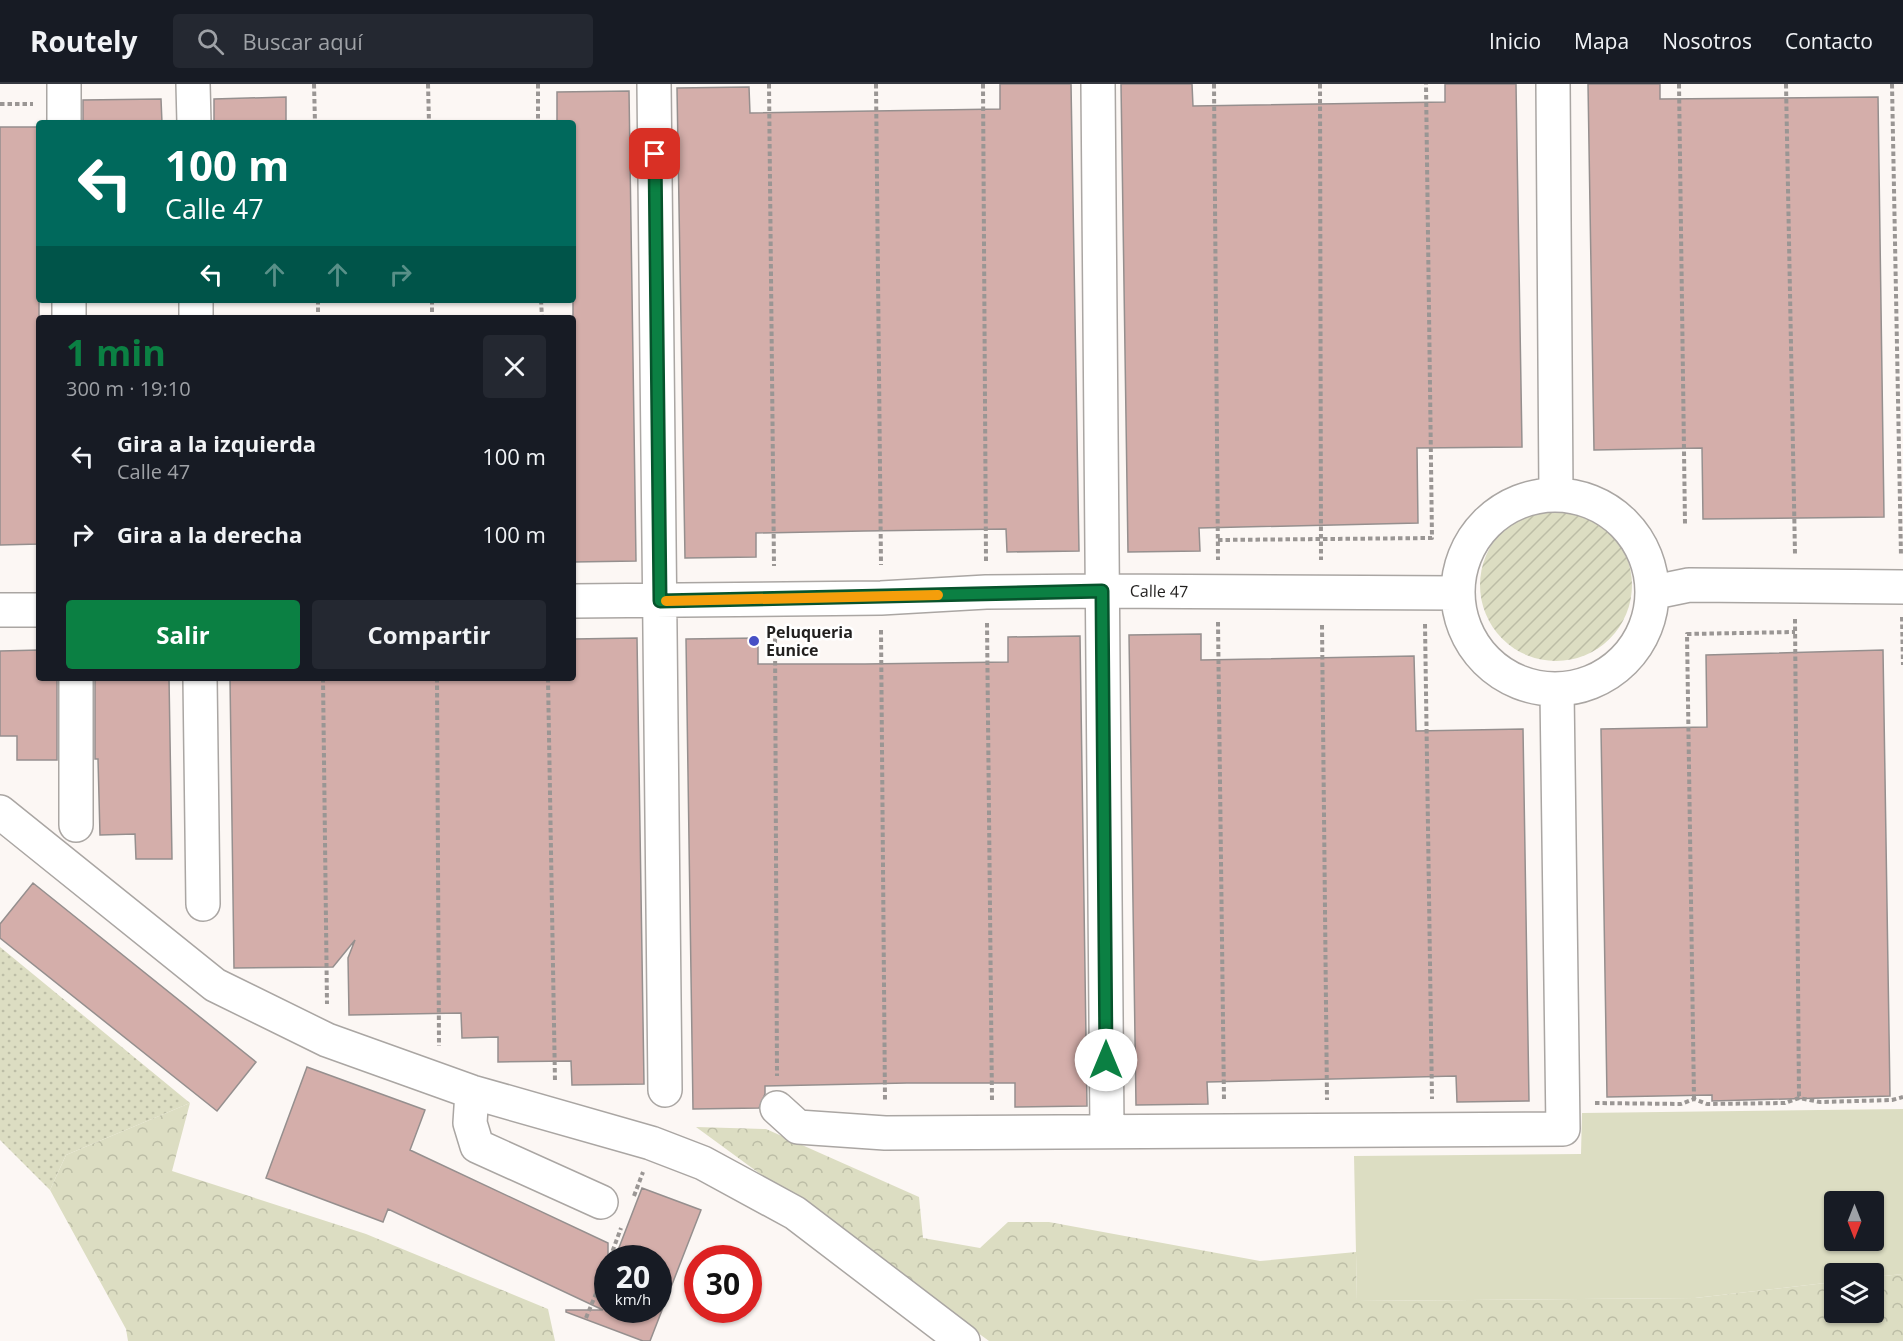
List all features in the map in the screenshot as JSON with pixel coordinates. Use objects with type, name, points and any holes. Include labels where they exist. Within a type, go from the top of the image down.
[{"type":"street","points":[[64,84],[64,120]]},
{"type":"street","points":[[193,84],[194,120]]},
{"type":"street","points":[[654,84],[665,1090]]},
{"type":"street","points":[[1098,84],[1107,1131]]},
{"type":"street","points":[[1553,84],[1556,494]]},
{"type":"street","points":[[1556,494],[1606,507],[1641,543],[1655,592],[1642,640],[1606,677],[1557,691],[1507,679],[1470,642],[1440,592],[1469,543],[1506,507],[1556,494]]},
{"type":"street","points":[[1655,592],[1689,585],[1902,587]]},
{"type":"street","name":"Calle 47","points":[[576,601],[1102,591],[1440,592]]},
{"type":"street","points":[[0,610],[36,610]]},
{"type":"street","points":[[76,681],[76,825]]},
{"type":"street","points":[[200,681],[203,904]]},
{"type":"street","points":[[777,1108],[798,1127],[885,1133],[1563,1129],[1557,691]]},
{"type":"street","points":[[0,812],[214,985],[327,1040],[472,1092],[651,1143],[703,1163],[795,1213],[963,1341]]},
{"type":"street","points":[[472,1092],[470,1123],[477,1146],[601,1203]]},
{"type":"path","points":[[314,84],[315,120]]},
{"type":"path","points":[[428,84],[429,120]]},
{"type":"path","points":[[538,84],[538,120]]},
{"type":"path","points":[[1218,540],[1432,537],[1426,84]]},
{"type":"path","points":[[1679,84],[1684,524]]},
{"type":"path","points":[[1892,84],[1903,665]]},
{"type":"path","points":[[1432,1130],[1440,592]]},
{"type":"path","points":[[1694,1099],[1687,634],[1795,632]]},
{"type":"path","points":[[323,681],[327,1040]]},
{"type":"path","points":[[437,681],[440,1080]]},
{"type":"path","points":[[548,681],[556,1116]]},
{"type":"path","points":[[1563,1103],[1681,1104],[1694,1099],[1707,1104],[1785,1103],[1799,1098],[1820,1102],[1892,1100],[1903,1097]]},
{"type":"path","points":[[586,1318],[594,1298]]},
{"type":"green space","points":[[1556,509],[1585,515],[1610,531],[1626,556],[1632,585],[1626,614],[1610,639],[1585,655],[1556,661],[1527,655],[1502,639],[1486,614],[1480,585],[1486,556],[1502,531],[1527,515]]},
{"type":"green space","points":[[0,947],[190,1103],[66,1155],[50,1190],[0,1140]]},
{"type":"green space","points":[[190,1103],[172,1171],[366,1234],[548,1309],[555,1341],[128,1341],[126,1329],[50,1190],[66,1155]]},
{"type":"green space","points":[[1903,1109],[1903,1274],[1884,1276],[1884,1263],[1824,1263],[1824,1283],[1695,1298],[1357,1301],[1354,1156],[1581,1154],[1582,1113]]},
{"type":"green space","points":[[696,1127],[766,1129],[919,1197],[923,1238],[980,1248],[1008,1222],[1049,1222],[1260,1261],[1356,1252],[1357,1301],[1695,1298],[1824,1283],[1824,1323],[1884,1323],[1884,1276],[1903,1274],[1903,1341],[989,1341]]},
{"type":"building","points":[[1000,84],[1071,84],[1079,551],[1007,552],[1006,529],[864,531],[756,533],[756,557],[685,558],[677,88],[749,87],[750,113],[1000,109]]},
{"type":"building","points":[[1121,84],[1192,84],[1193,106],[1445,102],[1445,84],[1516,84],[1522,447],[1417,448],[1418,523],[1199,528],[1200,551],[1128,552]]},
{"type":"building","points":[[1588,84],[1660,84],[1660,99],[1878,97],[1884,517],[1703,519],[1702,448],[1594,450]]},
{"type":"building","points":[[629,91],[636,561],[576,562],[576,315],[573,315],[573,303],[576,303],[576,120],[557,120],[557,92]]},
{"type":"building","points":[[286,97],[286,120],[214,120],[214,99]]},
{"type":"building","points":[[161,99],[162,120],[83,120],[83,100]]},
{"type":"building","points":[[0,127],[36,127],[36,303],[39,303],[39,315],[36,315],[36,544],[0,545]]},
{"type":"building","points":[[1201,634],[1201,660],[1414,656],[1416,731],[1523,729],[1529,1101],[1457,1102],[1456,1076],[1207,1082],[1208,1104],[1136,1105],[1129,635]]},
{"type":"building","points":[[1080,636],[1087,1106],[1015,1107],[1015,1083],[907,1083],[765,1086],[765,1094],[759,1108],[693,1109],[686,639],[758,638],[758,664],[865,664],[1008,662],[1008,637]]},
{"type":"building","points":[[637,638],[644,1084],[572,1085],[571,1061],[498,1062],[498,1037],[462,1038],[461,1013],[349,1015],[348,958],[355,940],[333,967],[234,968],[230,681],[576,681],[576,639]]},
{"type":"building","points":[[36,650],[36,681],[57,681],[57,760],[17,760],[17,736],[0,736],[0,651]]},
{"type":"building","points":[[1883,650],[1890,1096],[1712,1101],[1712,1095],[1607,1097],[1601,729],[1707,727],[1706,655]]},
{"type":"building","points":[[95,681],[169,681],[172,859],[136,859],[135,834],[100,835],[98,759],[95,759]]},
{"type":"building","points":[[33,883],[256,1062],[217,1111],[0,938],[0,924]]},
{"type":"building","points":[[307,1067],[425,1110],[410,1150],[608,1243],[608,1245],[594,1245],[594,1306],[388,1209],[383,1222],[266,1178]]},
{"type":"building","points":[[642,1188],[701,1210],[687,1245],[684,1245],[684,1254],[672,1284],[672,1245],[620,1245]]},
{"type":"building","points":[[566,1310],[594,1310],[594,1323],[566,1312]]},
{"type":"building","points":[[595,1323],[657,1323],[650,1341],[643,1341]]},
{"type":"slow traffic","points":[[666,601],[938,595]]},
{"type":"place","name":"Peluqueria Eunice","points":[[754,641]]},
{"type":"route","points":[[655,154],[660,601],[748,598],[881,598],[986,592],[1102,591],[1106,1060]]}]
